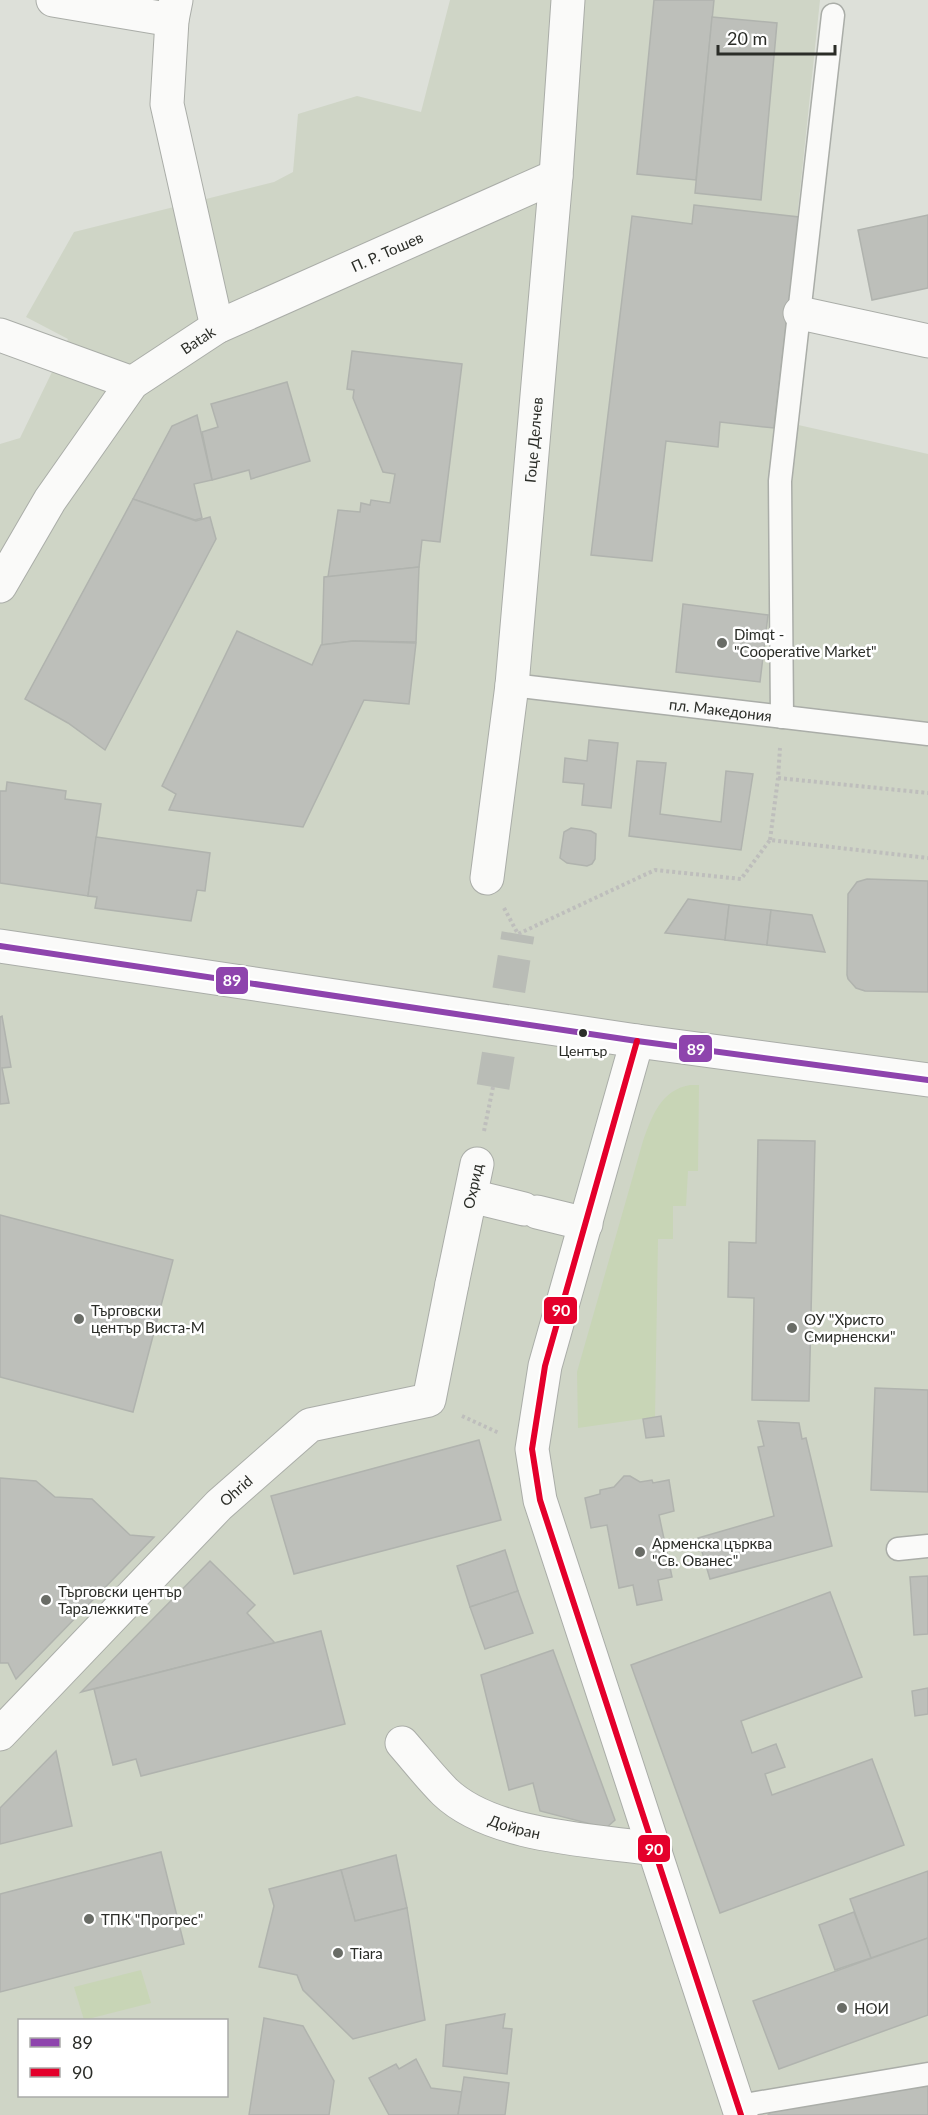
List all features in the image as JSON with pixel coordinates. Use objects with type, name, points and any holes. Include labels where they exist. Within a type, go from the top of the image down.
[{"type":"street","points":[[53,0],[174,10]]},
{"type":"street","name":"Гоце Делчев","points":[[487,879],[512,685],[556,176],[568,0]]},
{"type":"street","name":"Batak","points":[[0,586],[50,500],[132,382],[216,327],[167,104],[174,10]]},
{"type":"street","name":"П. Р. Тошев","points":[[216,327],[556,176]]},
{"type":"street","points":[[800,314],[928,341]]},
{"type":"street","points":[[0,335],[132,382]]},
{"type":"street","points":[[0,946],[637,1041],[928,1080]]},
{"type":"street","points":[[637,1041],[545,1366],[532,1449],[540,1500],[740,2111]]},
{"type":"street","name":"Охрид","points":[[429,1400],[477,1164]]},
{"type":"street","points":[[471,1196],[586,1224]]},
{"type":"street","name":"Ohrid","points":[[0,1734],[219,1506],[310,1425],[429,1400]]},
{"type":"street","name":"Дойран","points":[[402,1743],[446,1793],[478,1814],[529,1832],[655,1849]]},
{"type":"lane","points":[[782,717],[780,481],[833,15]]},
{"type":"lane","name":"пл. Македония","points":[[512,685],[928,734]]},
{"type":"lane","points":[[898,1549],[928,1546]]},
{"type":"lane","points":[[740,2111],[928,2074]]},
{"type":"path","points":[[518,934],[655,870],[741,879],[770,840],[778,778],[782,717]]},
{"type":"path","points":[[778,778],[928,793]]},
{"type":"path","points":[[770,840],[928,858]]},
{"type":"path","name":"Охрид","points":[[477,1164],[493,1087]]},
{"type":"path","points":[[429,1400],[532,1449]]},
{"type":"shaded area","points":[[450,0],[820,0],[776,420],[928,454],[928,2115],[0,2115],[0,444],[20,438],[68,339],[26,317],[74,232],[274,182],[293,172],[298,114],[357,96],[421,112]]},
{"type":"green space","points":[[690,1085],[699,1085],[698,1171],[688,1171],[686,1206],[673,1206],[673,1239],[658,1239],[655,1417],[578,1428],[577,1372],[643,1141],[659,1105],[672,1092]]},
{"type":"green space","points":[[141,1970],[151,2003],[84,2019],[74,1987]]},
{"type":"building","points":[[654,0],[714,0],[696,180],[637,174]]},
{"type":"building","points":[[712,17],[777,23],[761,200],[695,193]]},
{"type":"building","points":[[694,205],[799,217],[774,428],[720,422],[718,447],[666,441],[652,561],[591,555],[632,216],[692,224]]},
{"type":"building","points":[[928,215],[928,288],[872,300],[858,230]]},
{"type":"building","points":[[352,351],[462,364],[440,542],[422,540],[419,567],[328,577],[338,510],[360,512],[361,503],[370,505],[371,500],[390,503],[395,474],[383,472],[353,398],[354,390],[347,389]]},
{"type":"building","points":[[287,382],[310,461],[251,479],[249,470],[212,480],[202,432],[218,427],[211,404]]},
{"type":"building","points":[[197,415],[212,480],[194,484],[202,518],[195,520],[133,499],[172,426]]},
{"type":"building","points":[[133,499],[196,521],[210,517],[216,539],[105,750],[68,723],[25,699]]},
{"type":"building","points":[[419,567],[416,642],[353,641],[322,645],[324,577]]},
{"type":"building","name":"Dimqt - \"Cooperative Market\"","points":[[683,604],[768,615],[760,682],[676,672]]},
{"type":"building","points":[[237,631],[312,665],[321,645],[353,641],[416,643],[409,704],[364,700],[303,827],[169,810],[176,794],[162,786]]},
{"type":"building","points":[[589,740],[618,743],[611,808],[582,805],[584,784],[563,782],[565,758],[587,761]]},
{"type":"building","points":[[637,761],[666,763],[660,814],[721,822],[726,771],[753,774],[741,850],[629,836]]},
{"type":"building","points":[[7,782],[66,791],[65,799],[101,804],[88,896],[0,883],[0,791],[6,791]]},
{"type":"building","points":[[571,828],[596,834],[595,859],[592,864],[587,866],[567,863],[560,858],[564,832]]},
{"type":"building","points":[[96,837],[210,853],[205,891],[197,890],[191,921],[95,908],[97,897],[88,896]]},
{"type":"building","points":[[867,879],[928,881],[928,992],[865,991],[856,988],[848,979],[848,894],[857,882]]},
{"type":"building","points":[[688,899],[729,905],[725,940],[665,933]]},
{"type":"building","points":[[729,905],[771,910],[767,945],[725,940]]},
{"type":"building","points":[[771,910],[812,915],[825,952],[767,945]]},
{"type":"building","points":[[2,1016],[11,1067],[2,1068],[9,1103],[0,1104],[0,1017]]},
{"type":"building","points":[[758,1140],[815,1141],[809,1401],[752,1400],[754,1298],[728,1297],[729,1242],[756,1243]]},
{"type":"building","name":"Търговски център Виста-М","points":[[0,1215],[173,1260],[133,1412],[0,1377]]},
{"type":"building","points":[[875,1388],[928,1390],[928,1492],[871,1490]]},
{"type":"building","points":[[661,1416],[664,1436],[646,1438],[643,1419]]},
{"type":"building","points":[[758,1421],[799,1423],[802,1439],[806,1438],[832,1546],[710,1579],[698,1538],[774,1516],[758,1447],[764,1446]]},
{"type":"building","points":[[479,1440],[501,1520],[294,1574],[271,1496]]},
{"type":"building","name":"Арменска църква \"Св. Ованес\"","points":[[624,1476],[630,1476],[640,1482],[652,1480],[653,1483],[669,1480],[674,1511],[659,1515],[672,1577],[658,1580],[662,1600],[637,1605],[633,1585],[619,1588],[607,1525],[591,1528],[585,1498],[600,1494],[600,1490],[614,1487]]},
{"type":"building","name":"Търговски център Таралежките","points":[[0,1478],[36,1481],[55,1497],[92,1499],[130,1535],[154,1537],[16,1679],[8,1663],[0,1663]]},
{"type":"building","points":[[505,1550],[518,1591],[470,1607],[457,1566]]},
{"type":"building","points":[[210,1561],[255,1605],[247,1613],[275,1643],[81,1692]]},
{"type":"building","points":[[928,1576],[928,1634],[914,1635],[910,1577]]},
{"type":"building","points":[[518,1591],[533,1633],[485,1649],[470,1607]]},
{"type":"building","points":[[830,1592],[862,1677],[741,1721],[752,1753],[776,1744],[785,1767],[765,1774],[772,1795],[872,1759],[904,1845],[720,1913],[631,1665]]},
{"type":"building","points":[[321,1631],[345,1724],[141,1776],[136,1759],[113,1765],[94,1689]]},
{"type":"building","points":[[553,1650],[615,1820],[606,1828],[540,1811],[533,1783],[509,1790],[481,1675]]},
{"type":"building","points":[[928,1688],[928,1714],[915,1716],[912,1691]]},
{"type":"building","points":[[56,1751],[72,1826],[0,1844],[0,1808]]},
{"type":"building","name":"ТПК \"Прогрес\"","points":[[161,1852],[184,1944],[0,1992],[0,1894]]},
{"type":"building","points":[[396,1855],[407,1908],[355,1921],[341,1870]]},
{"type":"building","name":"Tiara","points":[[341,1870],[355,1921],[407,1908],[425,2020],[353,2039],[303,1990],[297,1975],[259,1967],[274,1906],[269,1889]]},
{"type":"building","points":[[928,1871],[928,1938],[871,1958],[850,1899]]},
{"type":"building","points":[[854,1912],[871,1958],[835,1970],[819,1925]]},
{"type":"building","name":"НОИ","points":[[928,1938],[928,2015],[779,2069],[753,2001]]},
{"type":"building","points":[[505,2014],[503,2028],[512,2029],[507,2074],[443,2066],[446,2025]]},
{"type":"building","points":[[264,2018],[303,2026],[334,2081],[329,2115],[249,2115]]},
{"type":"building","points":[[416,2059],[431,2088],[462,2092],[458,2115],[389,2115],[369,2078],[396,2064],[399,2069]]},
{"type":"building","points":[[464,2077],[509,2083],[505,2115],[458,2115]]},
{"type":"building","points":[[928,2086],[928,2115],[768,2115],[774,2108]]},
{"type":"tunnel","points":[[493,1087],[518,934]]},
{"type":"transit line","name":"89","points":[[0,946],[637,1041],[928,1080]]},
{"type":"transit line","name":"90","points":[[637,1041],[545,1366],[532,1449],[540,1500],[741,2115]]},
{"type":"place","name":"Dimqt - \"Cooperative Market\"","points":[[722,643]]},
{"type":"place","name":"Център","points":[[583,1033]]},
{"type":"place","name":"Търговски център Виста-М","points":[[79,1319]]},
{"type":"place","name":"ОУ \"Христо Смирненски\"","points":[[792,1328]]},
{"type":"place","name":"Арменска църква \"Св. Ованес\"","points":[[640,1552]]},
{"type":"place","name":"Търговски център Таралежките","points":[[46,1600]]},
{"type":"place","name":"ТПК \"Прогрес\"","points":[[89,1919]]},
{"type":"place","name":"Tiara","points":[[338,1953]]},
{"type":"place","name":"НОИ","points":[[842,2008]]}]
